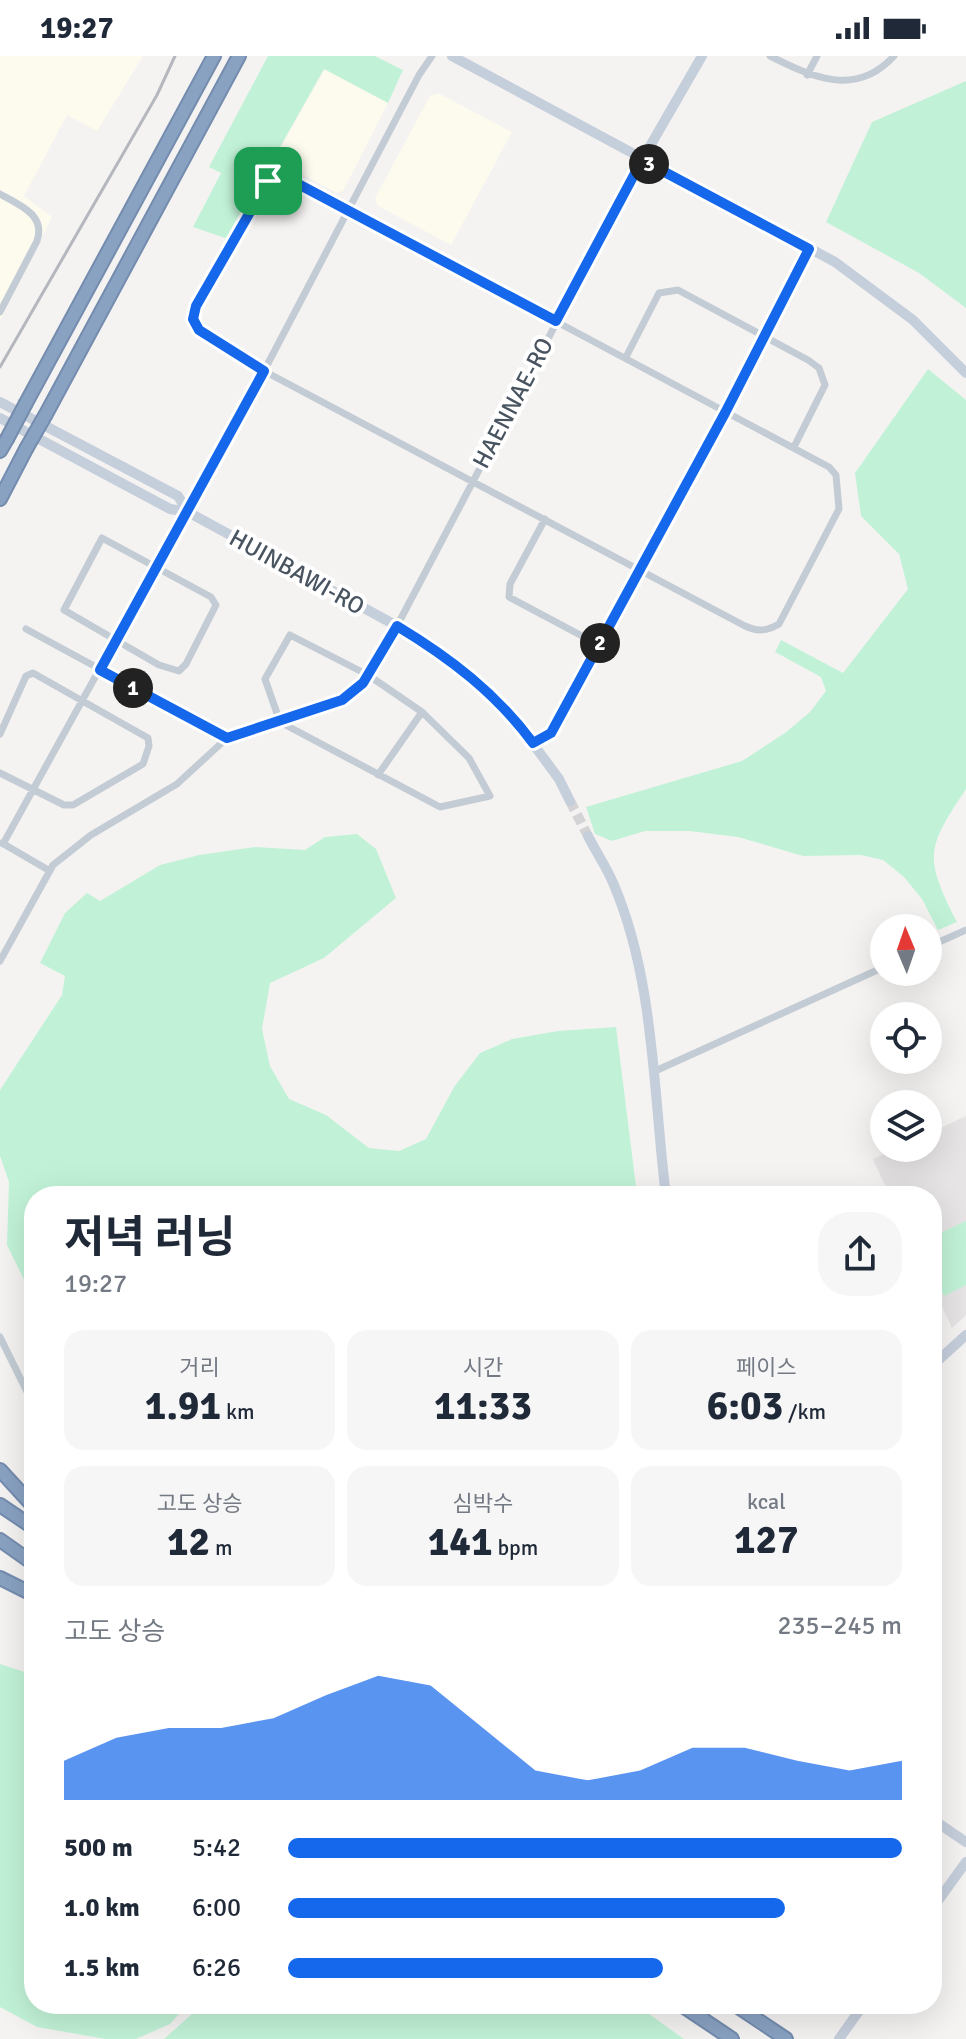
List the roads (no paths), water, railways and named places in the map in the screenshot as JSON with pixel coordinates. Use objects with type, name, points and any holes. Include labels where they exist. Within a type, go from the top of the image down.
[{"type":"highway","points":[[0,451],[214,56]]},
{"type":"highway","points":[[0,499],[239,56]]},
{"type":"highway","points":[[0,1470],[24,1496]]},
{"type":"highway","points":[[0,1505],[24,1521]]},
{"type":"highway","points":[[0,1542],[24,1557]]},
{"type":"highway","points":[[0,1578],[24,1590]]},
{"type":"highway","points":[[695,2014],[732,2039]]},
{"type":"highway","points":[[749,2014],[786,2039]]},
{"type":"street","points":[[50,871],[1,843],[84,702],[432,56]]},
{"type":"street","points":[[452,56],[835,262],[913,320],[966,373]]},
{"type":"street","name":"HAENNAE-RO","points":[[227,738],[342,700],[363,683],[397,626],[642,160],[702,56]]},
{"type":"street","points":[[770,56],[807,75],[836,81],[860,79],[887,65],[894,56]]},
{"type":"street","points":[[807,75],[817,56]]},
{"type":"street","points":[[275,175],[285,177],[556,321],[794,447],[829,467],[836,475],[839,509],[779,624],[769,630],[756,631],[264,371],[199,330],[193,319],[196,306],[268,181],[275,175]]},
{"type":"street","points":[[0,194],[32,213],[39,229],[37,241],[0,312]]},
{"type":"street","points":[[533,743],[551,733],[725,413],[809,249]]},
{"type":"street","points":[[626,357],[659,293],[668,290],[678,290],[765,336],[819,368],[825,385],[794,447]]},
{"type":"street","name":"HUINBAWI-RO","points":[[0,402],[178,496],[188,512]]},
{"type":"street","name":"HUINBAWI-RO","points":[[0,418],[170,509],[188,512],[397,626],[471,675],[511,714],[559,779],[570,801]]},
{"type":"street","points":[[545,519],[510,584],[509,597],[599,645]]},
{"type":"street","points":[[102,538],[158,566],[211,597],[216,605],[186,664],[179,671],[159,665],[64,610],[102,538]]},
{"type":"street","points":[[0,961],[53,865],[91,835],[177,784],[227,738],[26,629]]},
{"type":"street","points":[[290,635],[368,675],[422,712],[469,758],[490,796],[440,807],[378,775],[280,722],[265,679],[290,635]]},
{"type":"street","points":[[0,734],[26,676],[33,673],[148,738],[149,746],[143,764],[73,805],[64,805],[0,773]]},
{"type":"street","points":[[378,775],[422,712]]},
{"type":"street","points":[[588,836],[614,885],[634,949],[644,996],[665,1186]]},
{"type":"street","points":[[942,941],[966,930]]},
{"type":"street","points":[[652,1072],[870,973]]},
{"type":"street","points":[[942,1357],[966,1335]]},
{"type":"street","points":[[0,1337],[24,1386]]},
{"type":"street","points":[[942,1826],[966,1842]]},
{"type":"street","points":[[942,1895],[966,1862]]},
{"type":"street","points":[[839,2039],[857,2014]]},
{"type":"tunnel","points":[[570,801],[588,836]]},
{"type":"railway","points":[[0,367],[157,95],[175,56]]}]
